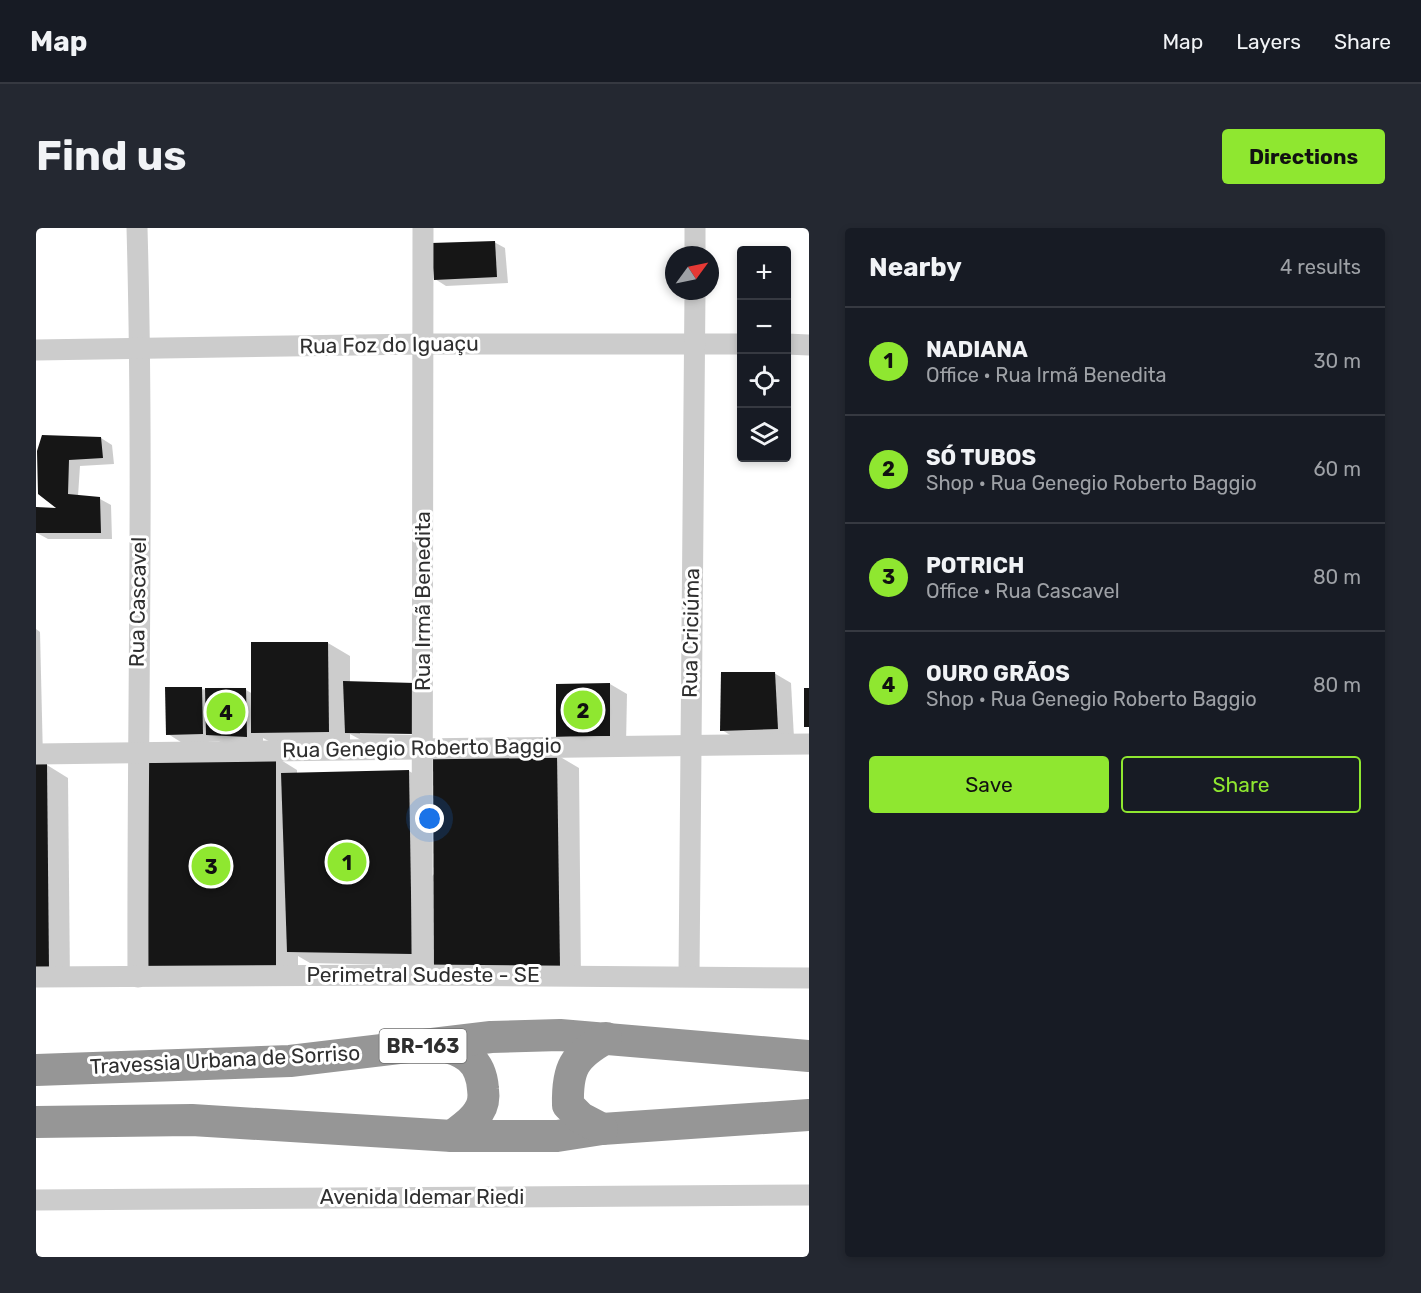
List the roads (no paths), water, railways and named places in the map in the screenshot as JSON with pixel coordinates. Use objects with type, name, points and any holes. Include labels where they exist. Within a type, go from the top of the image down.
[{"type":"highway","name":"Travessia Urbana de Sorriso","points":[[36,1070],[290,1061],[491,1037],[560,1035],[809,1056]]},
{"type":"highway","points":[[602,1129],[581,1118],[568,1105],[567,1080],[576,1059],[606,1038]]},
{"type":"highway","points":[[435,1045],[457,1049],[473,1059],[482,1077],[484,1096],[480,1110],[470,1123],[452,1136]]},
{"type":"highway","points":[[36,1122],[192,1120],[452,1136],[557,1136],[602,1129],[809,1115]]},
{"type":"street","name":"Rua Cascavel","points":[[138,228],[141,349],[137,751],[138,977]]},
{"type":"street","name":"Rua Irmã Benedita","points":[[423,228],[423,975]]},
{"type":"street","points":[[695,228],[695,246]]},
{"type":"street","name":"Rua Criciúma","points":[[689,975],[695,300]]},
{"type":"street","name":"Rua Foz do Iguaçu","points":[[36,350],[423,344],[737,344]]},
{"type":"street","points":[[791,344],[809,345]]},
{"type":"street","name":"Rua Genegio Roberto Baggio","points":[[36,754],[809,744]]},
{"type":"street","name":"Perimetral Sudeste - SE","points":[[36,977],[689,975],[809,978]]},
{"type":"street","name":"Avenida Idemar Riedi","points":[[36,1200],[809,1195]]},
{"type":"place","name":"SÓ TUBOS","points":[[583,710]]},
{"type":"place","name":"OURO GRÃOS","points":[[226,712]]},
{"type":"place","name":"NADIANA","points":[[347,862]]},
{"type":"place","name":"POTRICH","points":[[211,866]]}]
